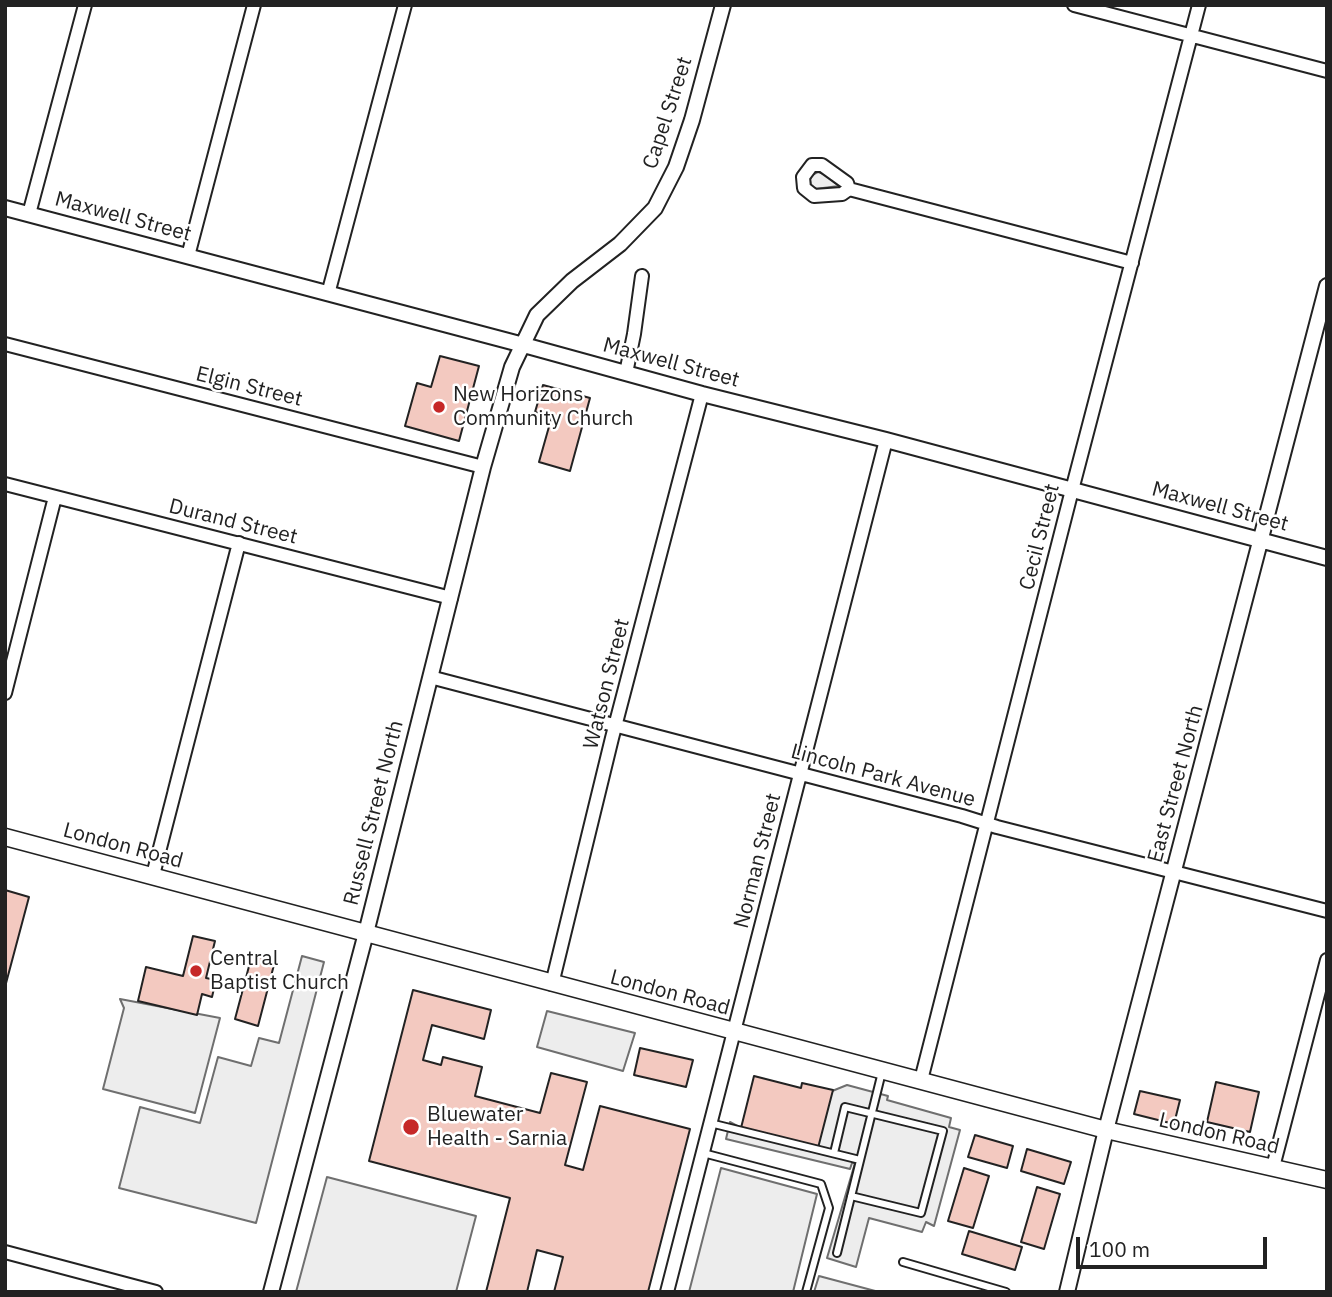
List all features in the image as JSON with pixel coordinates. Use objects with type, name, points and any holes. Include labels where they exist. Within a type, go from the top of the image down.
[{"type":"main road","name":"London Road","points":[[5,837],[1106,1130],[1327,1180]]},
{"type":"street","points":[[29,214],[85,5]]},
{"type":"street","points":[[188,256],[254,5]]},
{"type":"street","points":[[328,294],[405,5]]},
{"type":"street","name":"Capel Street","points":[[521,345],[537,315],[572,281],[620,244],[655,208],[676,167],[692,120],[723,5]]},
{"type":"street","points":[[1074,5],[1327,71]]},
{"type":"street","name":"Cecil Street","points":[[921,1080],[985,824],[1199,5]]},
{"type":"street","points":[[849,189],[1132,263]]},
{"type":"street","name":"Maxwell Street","points":[[5,208],[1327,558]]},
{"type":"street","points":[[626,373],[642,276]]},
{"type":"street","name":"East Street North","points":[[1067,1292],[1106,1130],[1327,286]]},
{"type":"street","name":"Elgin Street","points":[[5,344],[483,467]]},
{"type":"street","name":"Russell Street North","points":[[271,1292],[366,933],[483,467],[521,345]]},
{"type":"street","name":"Watson Street","points":[[552,984],[702,394]]},
{"type":"street","name":"Norman Street","points":[[667,1292],[886,440]]},
{"type":"street","name":"Durand Street","points":[[5,484],[451,598]]},
{"type":"street","points":[[5,693],[55,497]]},
{"type":"street","points":[[153,875],[239,543]]},
{"type":"street","name":"Lincoln Park Avenue","points":[[430,677],[985,824],[1327,911]]},
{"type":"street","points":[[1273,1167],[1327,960]]},
{"type":"street","points":[[5,1252],[156,1292]]},
{"type":"lane","points":[[837,1253],[883,1070]]},
{"type":"lane","points":[[834,1153],[845,1107],[943,1131],[920,1213],[851,1196]]},
{"type":"lane","points":[[710,1123],[860,1160]]},
{"type":"lane","points":[[703,1153],[821,1184],[829,1208],[806,1292]]},
{"type":"lane","points":[[903,1262],[1006,1292]]},
{"type":"shaded area","points":[[818,172],[839,186],[815,189],[810,180],[812,175]]},
{"type":"shaded area","points":[[302,956],[324,962],[256,1223],[119,1188],[140,1107],[200,1123],[218,1057],[251,1066],[259,1038],[279,1043]]},
{"type":"shaded area","points":[[120,999],[220,1018],[195,1113],[103,1089],[124,1008]]},
{"type":"shaded area","points":[[547,1011],[635,1033],[623,1071],[537,1047]]},
{"type":"shaded area","points":[[847,1085],[888,1096],[887,1100],[951,1118],[949,1127],[960,1130],[934,1226],[926,1222],[922,1232],[869,1218],[856,1267],[827,1258],[855,1163],[852,1163],[850,1169],[726,1139],[730,1122],[741,1128]]},
{"type":"shaded area","points":[[721,1168],[817,1194],[793,1292],[689,1292]]},
{"type":"shaded area","points":[[327,1177],[476,1216],[456,1292],[296,1292]]},
{"type":"shaded area","points":[[819,1276],[879,1292],[814,1292]]},
{"type":"building","name":"New Horizons Community Church","points":[[440,356],[479,366],[459,441],[405,426],[417,383],[431,387]]},
{"type":"building","points":[[543,385],[590,398],[570,471],[539,462],[552,416],[535,412]]},
{"type":"building","points":[[5,890],[29,897],[5,987]]},
{"type":"building","name":"Central Baptist Church","points":[[193,936],[215,941],[206,978],[216,980],[212,997],[202,994],[197,1015],[138,1001],[146,967],[183,976]]},
{"type":"building","points":[[252,955],[275,961],[258,1026],[235,1019]]},
{"type":"building","points":[[413,990],[491,1010],[484,1039],[432,1025],[423,1060],[441,1065],[443,1057],[482,1067],[475,1096],[540,1113],[551,1073],[587,1082],[565,1165],[583,1170],[600,1106],[690,1129],[648,1292],[554,1292],[563,1257],[537,1250],[527,1292],[486,1292],[510,1198],[369,1161]]},
{"type":"building","points":[[640,1048],[693,1060],[686,1087],[634,1075]]},
{"type":"building","points":[[754,1076],[801,1088],[802,1083],[833,1090],[818,1148],[741,1128]]},
{"type":"building","points":[[1216,1082],[1259,1092],[1250,1132],[1207,1122]]},
{"type":"building","points":[[1140,1091],[1180,1100],[1174,1124],[1134,1114]]},
{"type":"building","points":[[975,1135],[1013,1146],[1007,1168],[968,1157]]},
{"type":"building","points":[[1027,1149],[1071,1162],[1064,1184],[1021,1171]]},
{"type":"building","points":[[964,1168],[989,1176],[973,1228],[948,1221]]},
{"type":"building","points":[[1037,1187],[1060,1194],[1044,1249],[1021,1242]]},
{"type":"building","points":[[969,1231],[1022,1247],[1015,1270],[962,1254]]},
{"type":"place","name":"New Horizons Community Church","points":[[439,407]]},
{"type":"place","name":"Central Baptist Church","points":[[196,971]]},
{"type":"place","name":"Bluewater Health - Sarnia","points":[[411,1127]]}]
